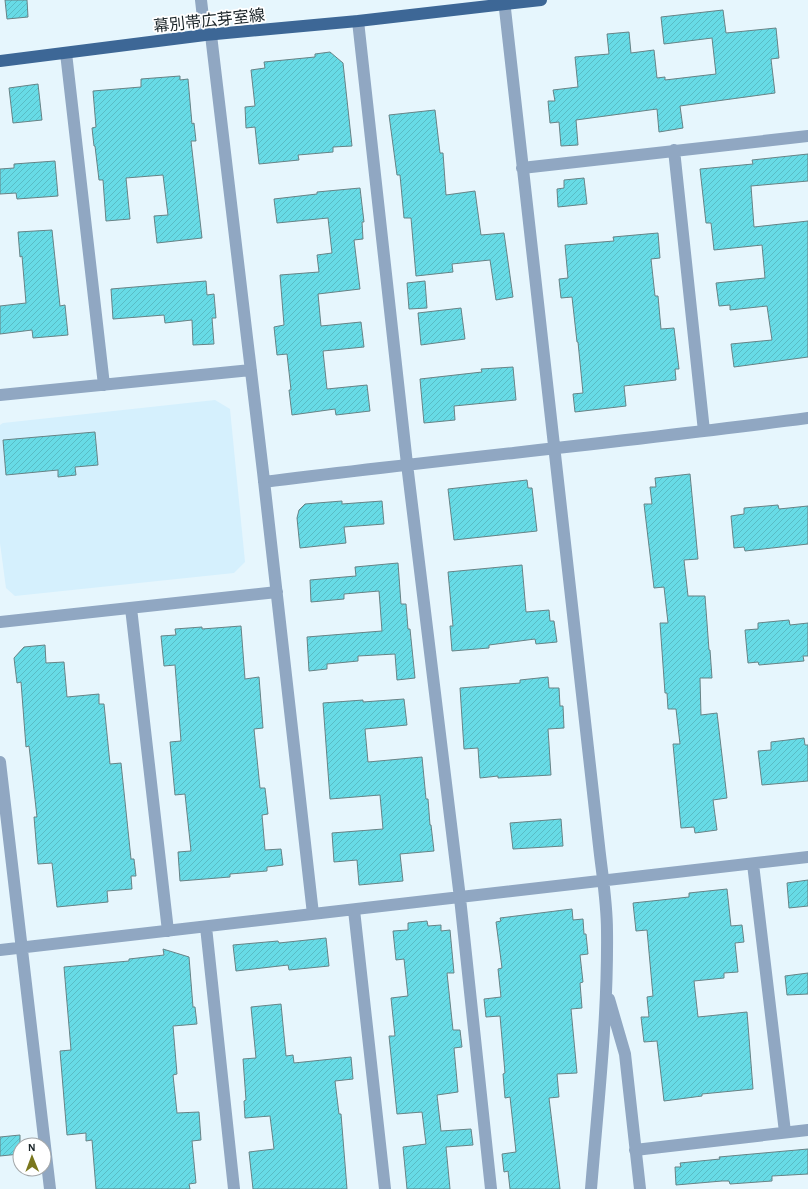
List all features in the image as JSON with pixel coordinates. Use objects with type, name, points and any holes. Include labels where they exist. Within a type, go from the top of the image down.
[{"type":"main road","name":"幕別帯広芽室線","points":[[0,61],[208,35],[358,22],[504,2],[541,0]]},
{"type":"street","points":[[201,0],[208,35],[251,370],[313,914]]},
{"type":"street","points":[[504,2],[553,448],[603,881],[607,929],[603,1055],[591,1189]]},
{"type":"street","points":[[358,22],[407,464],[460,898],[491,1189]]},
{"type":"street","points":[[66,53],[104,385]]},
{"type":"street","points":[[522,168],[808,136]]},
{"type":"street","points":[[674,150],[704,432]]},
{"type":"street","points":[[0,395],[251,370]]},
{"type":"street","points":[[264,482],[407,464],[704,432],[808,418]]},
{"type":"street","points":[[0,622],[277,592]]},
{"type":"street","points":[[131,608],[168,931]]},
{"type":"street","points":[[0,762],[50,1189]]},
{"type":"street","points":[[0,950],[808,857]]},
{"type":"street","points":[[753,864],[785,1132]]},
{"type":"street","points":[[354,910],[385,1189]]},
{"type":"street","points":[[206,927],[234,1189]]},
{"type":"street","points":[[606,990],[625,1054],[640,1189]]},
{"type":"street","points":[[635,1150],[808,1130]]},
{"type":"shaded area","points":[[215,400],[230,409],[245,562],[234,573],[15,596],[6,588],[0,543],[0,425],[3,423]]},
{"type":"building","points":[[5,0],[27,0],[28,17],[7,19]]},
{"type":"building","points":[[723,10],[726,33],[776,28],[779,58],[771,59],[775,93],[680,106],[683,128],[659,132],[657,109],[576,120],[578,145],[561,146],[559,122],[550,123],[548,101],[555,101],[553,90],[578,87],[575,57],[609,54],[607,34],[629,32],[631,53],[654,50],[657,78],[665,77],[665,80],[716,74],[712,38],[664,44],[661,17]]},
{"type":"building","points":[[330,52],[343,63],[352,146],[333,147],[333,152],[298,155],[299,160],[259,164],[255,127],[246,128],[245,107],[255,106],[251,70],[265,68],[264,62],[315,57],[315,54]]},
{"type":"building","points":[[180,76],[180,80],[188,79],[192,124],[194,123],[196,141],[191,141],[202,238],[157,243],[154,216],[168,215],[163,175],[126,178],[130,219],[106,221],[103,180],[99,180],[92,128],[96,127],[93,91],[141,87],[141,79]]},
{"type":"building","points":[[38,84],[42,120],[13,123],[9,88]]},
{"type":"building","points":[[435,110],[440,153],[443,153],[446,195],[475,191],[481,235],[504,233],[513,297],[496,300],[490,260],[452,264],[453,272],[416,276],[411,218],[404,218],[400,175],[397,175],[389,115]]},
{"type":"building","points":[[808,154],[808,181],[751,186],[754,227],[808,221],[808,357],[734,367],[731,344],[772,340],[767,306],[730,310],[730,305],[719,306],[716,283],[765,278],[762,245],[714,250],[711,223],[706,223],[700,169],[753,164],[752,160]]},
{"type":"building","points":[[55,161],[58,196],[17,199],[16,193],[0,194],[0,169],[14,168],[14,164]]},
{"type":"building","points":[[584,178],[587,204],[558,207],[557,189],[564,188],[564,180]]},
{"type":"building","points":[[360,188],[364,222],[362,222],[363,239],[354,240],[360,289],[318,294],[321,326],[361,322],[364,347],[323,351],[327,389],[367,385],[370,411],[336,415],[335,409],[292,415],[287,354],[277,355],[274,327],[284,325],[280,275],[319,272],[317,255],[332,253],[328,218],[277,223],[274,199],[317,194],[317,192]]},
{"type":"building","points":[[52,230],[60,306],[65,305],[68,335],[33,338],[32,330],[0,334],[0,306],[26,303],[22,256],[20,257],[18,232]]},
{"type":"building","points":[[658,233],[660,258],[651,259],[655,296],[658,296],[661,329],[674,328],[679,369],[675,369],[676,380],[624,386],[626,406],[575,412],[573,394],[583,393],[572,297],[561,298],[559,279],[568,278],[565,245],[614,241],[613,237]]},
{"type":"building","points":[[206,281],[207,295],[214,294],[216,318],[212,318],[214,344],[193,345],[192,320],[165,323],[164,315],[113,319],[111,289]]},
{"type":"building","points":[[425,281],[427,308],[409,309],[407,283]]},
{"type":"building","points":[[461,308],[465,339],[421,345],[418,313]]},
{"type":"building","points":[[513,367],[516,400],[454,406],[455,420],[424,423],[420,379],[482,372],[481,369]]},
{"type":"building","points":[[95,432],[98,465],[75,467],[76,475],[58,477],[58,470],[6,475],[3,440]]},
{"type":"building","points":[[690,474],[698,559],[684,560],[688,596],[705,596],[712,678],[700,678],[701,715],[717,713],[727,798],[713,800],[717,830],[695,833],[694,827],[681,828],[673,744],[680,744],[676,709],[668,709],[667,693],[665,693],[660,623],[668,623],[664,587],[654,588],[644,504],[652,504],[650,487],[656,487],[655,478]]},
{"type":"building","points":[[527,480],[528,488],[532,488],[537,531],[454,540],[448,489]]},
{"type":"building","points":[[342,501],[342,504],[382,501],[384,524],[344,527],[346,543],[300,548],[297,518],[299,510],[305,504]]},
{"type":"building","points":[[778,505],[779,509],[808,506],[808,544],[745,551],[744,547],[734,548],[731,516],[744,514],[744,508]]},
{"type":"building","points":[[398,563],[401,604],[406,604],[415,678],[397,680],[395,654],[358,656],[358,661],[327,664],[327,669],[309,671],[307,637],[382,631],[379,591],[344,594],[344,599],[311,602],[310,580],[356,576],[355,567]]},
{"type":"building","points":[[522,565],[526,612],[549,610],[550,621],[554,621],[557,642],[536,644],[535,639],[489,645],[489,648],[452,651],[450,626],[453,626],[448,572]]},
{"type":"building","points":[[789,620],[790,625],[808,623],[808,656],[803,656],[804,661],[759,665],[758,662],[748,663],[745,630],[758,629],[758,623]]},
{"type":"building","points":[[241,626],[245,679],[259,677],[263,728],[254,729],[260,788],[265,788],[268,814],[262,815],[265,850],[281,849],[283,865],[267,867],[267,871],[230,874],[230,877],[180,881],[178,852],[191,851],[185,794],[175,795],[170,742],[181,741],[175,665],[164,666],[161,636],[176,635],[175,629],[202,627],[202,629]]},
{"type":"building","points":[[45,645],[46,663],[64,662],[67,697],[99,694],[99,704],[104,704],[110,764],[121,763],[131,859],[134,859],[136,876],[131,876],[132,889],[107,891],[108,902],[57,907],[52,863],[38,864],[34,817],[37,817],[29,746],[26,747],[21,682],[17,683],[14,658],[24,647]]},
{"type":"building","points":[[548,677],[549,688],[559,688],[560,706],[563,706],[564,728],[548,729],[551,775],[498,778],[498,776],[480,778],[478,748],[464,749],[460,688],[520,683],[520,680]]},
{"type":"building","points":[[404,699],[407,725],[365,729],[368,762],[422,757],[426,799],[428,799],[434,851],[400,854],[403,881],[359,885],[357,860],[334,862],[332,833],[383,829],[380,795],[330,799],[323,703]]},
{"type":"building","points":[[804,738],[805,745],[808,745],[808,781],[762,785],[758,751],[771,750],[771,742]]},
{"type":"building","points":[[561,819],[563,846],[513,849],[510,823]]},
{"type":"building","points":[[808,880],[808,906],[789,908],[787,883]]},
{"type":"building","points":[[727,889],[731,926],[742,925],[744,942],[735,943],[738,972],[724,973],[724,978],[694,981],[698,1017],[747,1012],[753,1089],[702,1094],[702,1096],[664,1101],[657,1041],[644,1042],[641,1017],[649,1017],[647,997],[653,996],[647,930],[636,931],[633,903],[689,897],[689,893]]},
{"type":"building","points":[[572,909],[573,920],[583,919],[588,954],[580,955],[583,982],[580,983],[582,1008],[571,1009],[577,1073],[557,1074],[559,1097],[549,1098],[560,1189],[510,1189],[508,1171],[504,1172],[502,1154],[516,1152],[510,1097],[505,1098],[503,1074],[505,1073],[500,1016],[486,1017],[484,999],[501,997],[498,969],[502,968],[496,922],[501,921],[500,918]]},
{"type":"building","points":[[427,921],[428,926],[441,925],[441,931],[450,930],[454,973],[447,973],[453,1030],[460,1030],[462,1047],[454,1048],[458,1092],[437,1095],[441,1131],[471,1129],[473,1145],[446,1147],[450,1189],[407,1189],[403,1147],[426,1144],[422,1112],[397,1114],[389,1036],[395,1036],[391,998],[408,996],[404,959],[396,960],[393,931],[408,930],[408,923]]},
{"type":"building","points":[[326,938],[329,966],[289,970],[288,965],[236,971],[233,945],[278,941],[279,943]]},
{"type":"building","points":[[163,949],[189,957],[193,1007],[195,1007],[197,1024],[173,1026],[177,1074],[173,1075],[177,1113],[199,1112],[201,1140],[192,1141],[196,1183],[189,1184],[190,1189],[96,1189],[92,1140],[86,1141],[86,1133],[67,1135],[60,1051],[71,1050],[64,967],[129,961],[129,959],[164,955]]},
{"type":"building","points":[[808,973],[808,994],[787,995],[785,976]]},
{"type":"building","points":[[281,1004],[286,1056],[293,1055],[294,1063],[351,1057],[353,1079],[335,1081],[339,1114],[341,1114],[347,1189],[253,1189],[249,1152],[274,1149],[270,1116],[245,1118],[244,1101],[246,1100],[243,1059],[256,1058],[251,1007]]},
{"type":"building","points":[[20,1135],[20,1137],[12,1137],[12,1155],[0,1156],[0,1137]]},
{"type":"building","points":[[808,1149],[808,1174],[772,1176],[772,1181],[730,1184],[729,1181],[722,1181],[676,1185],[675,1167],[681,1167],[680,1163],[720,1159],[719,1157]]}]
